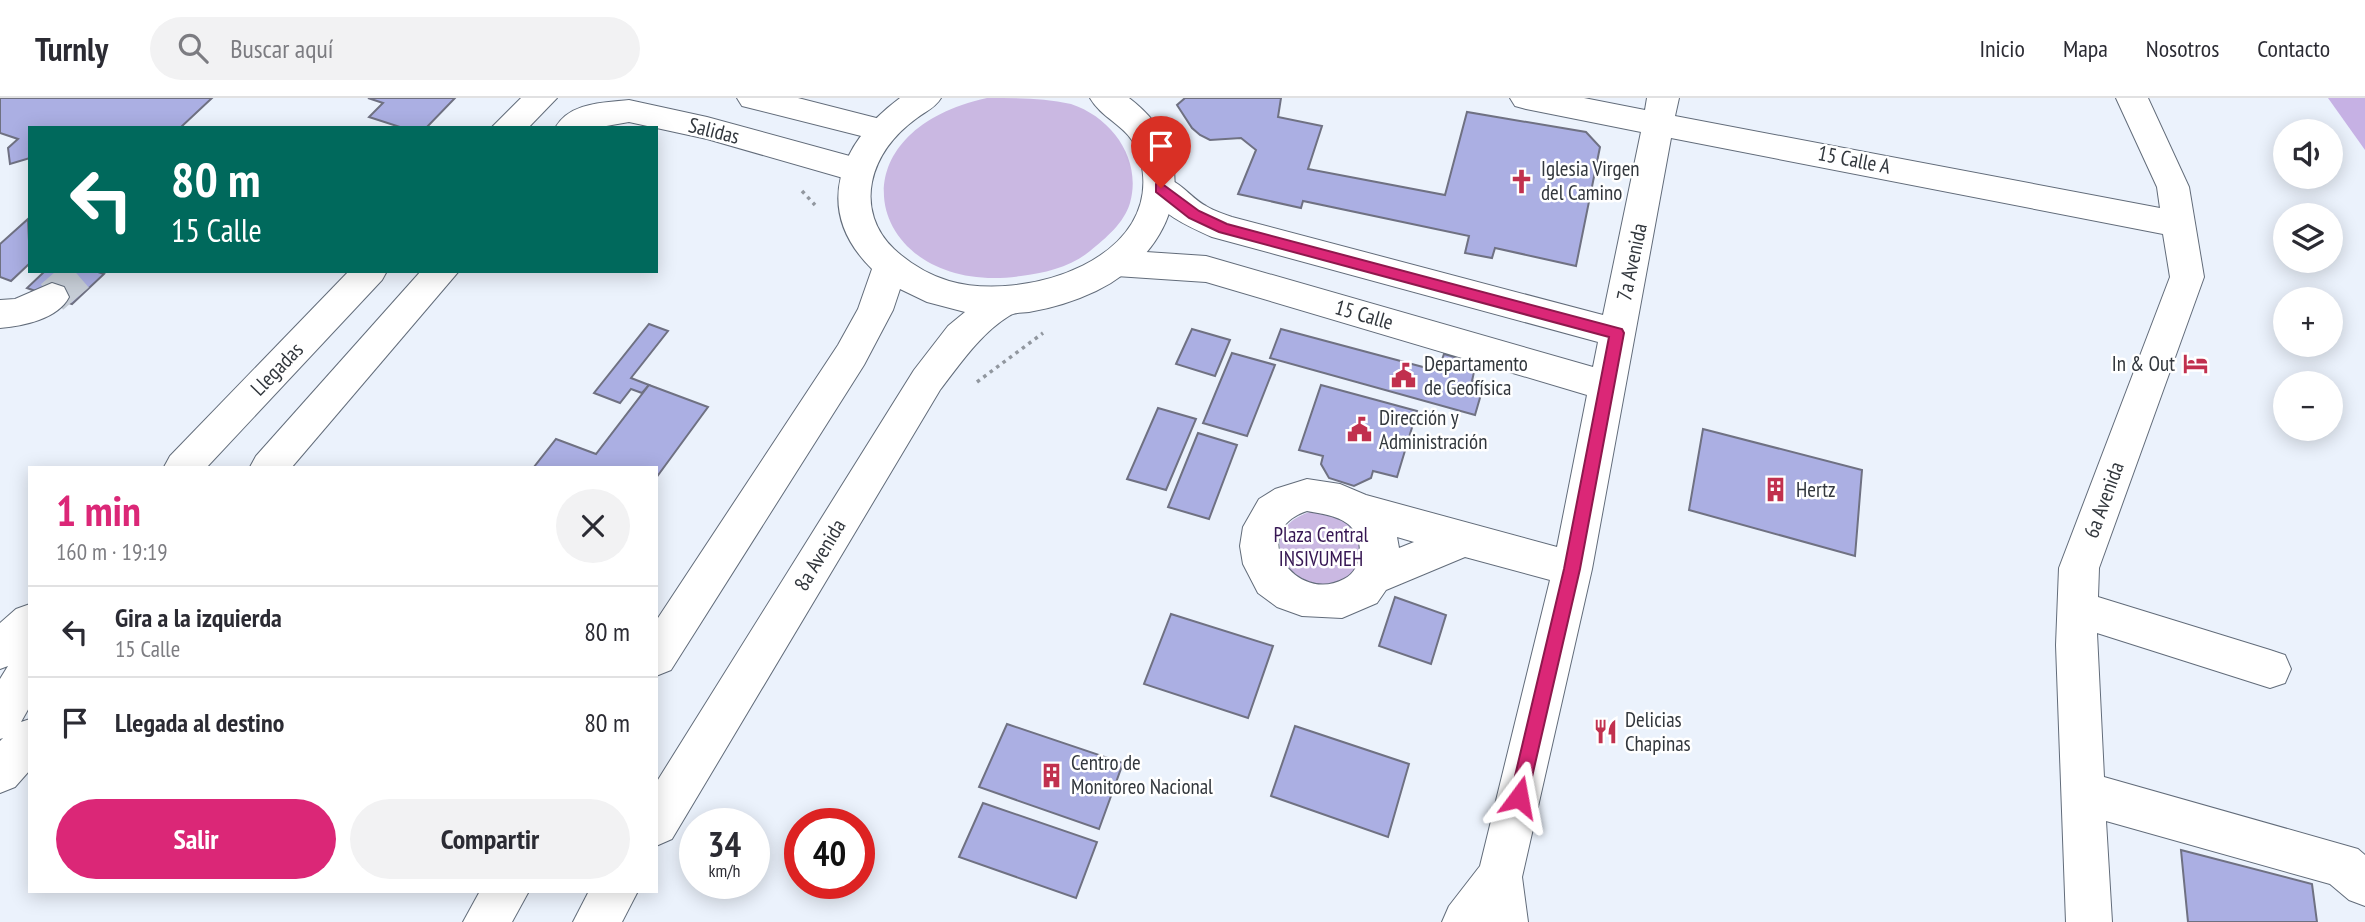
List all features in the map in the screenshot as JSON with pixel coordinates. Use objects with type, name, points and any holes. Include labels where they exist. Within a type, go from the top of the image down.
[{"type":"street","points":[[752,98],[881,130]]},
{"type":"street","points":[[925,98],[908,107],[881,130],[857,170],[853,191],[861,231],[890,267],[921,286],[960,298],[1002,301],[1044,296],[1082,283],[1116,263],[1139,240],[1149,223],[1161,188],[1158,158],[1145,131],[1116,101]]},
{"type":"street","name":"15 Calle A","points":[[1526,98],[1662,110],[2180,225]]},
{"type":"street","name":"6a Avenida","points":[[2090,922],[2076,608],[2079,568],[2187,277],[2173,187],[2132,98]]},
{"type":"street","points":[[510,126],[534,99]]},
{"type":"street","name":"7a Avenida","points":[[1505,922],[1500,877],[1572,569],[1662,110]]},
{"type":"street","name":"Salidas","points":[[574,126],[589,116],[629,111],[708,128],[857,170]]},
{"type":"street","points":[[1161,188],[1194,215],[1224,228],[1617,333]]},
{"type":"street","name":"15 Calle","points":[[1116,263],[1206,270],[1609,386]]},
{"type":"street","points":[[658,654],[851,355],[875,310],[890,267]]},
{"type":"street","name":"Llegadas","points":[[184,466],[368,273]]},
{"type":"street","points":[[270,466],[440,273]]},
{"type":"street","name":"8a Avenida","points":[[658,821],[927,380],[961,336],[1002,301]]},
{"type":"street","points":[[0,341],[29,306]]},
{"type":"street","points":[[1464,539],[1374,577],[1352,594],[1324,602],[1303,599],[1284,590],[1269,577],[1261,560],[1259,543],[1263,526],[1273,511],[1289,501],[1307,495],[1326,495],[1362,511],[1464,539],[1572,569]]},
{"type":"street","points":[[1362,511],[1374,526],[1381,542],[1381,560],[1374,577]]},
{"type":"street","points":[[2076,608],[2270,669]]},
{"type":"street","points":[[0,650],[28,624]]},
{"type":"street","points":[[0,719],[28,670]]},
{"type":"street","points":[[2083,793],[2342,865],[2365,884]]},
{"type":"street","name":"7a Avenida","points":[[1465,922],[1500,877]]},
{"type":"street","points":[[486,922],[505,893]]},
{"type":"street","points":[[596,922],[614,893]]},
{"type":"path","points":[[794,152],[783,169],[784,173],[820,210]]},
{"type":"green space","points":[[987,98],[1040,99],[1071,104],[1100,119],[1121,143],[1132,171],[1130,203],[1119,224],[1075,261],[1030,275],[970,276],[929,263],[901,239],[886,209],[886,176],[902,144],[935,117]]},
{"type":"green space","name":"Plaza Central INSIVUMEH","points":[[1313,511],[1338,515],[1349,523],[1363,544],[1357,568],[1343,580],[1325,584],[1308,582],[1294,573],[1284,561],[1280,547],[1282,533],[1293,520]]},
{"type":"shaded area","points":[[2328,98],[2365,98],[2365,150],[2343,119]]},
{"type":"building","points":[[0,98],[212,98],[182,126],[28,126],[28,159],[10,164],[8,148],[18,139],[0,133]]},
{"type":"building","points":[[368,98],[455,98],[428,126],[397,126],[369,117],[383,103]]},
{"type":"building","name":"Iglesia Virgen del Camino","points":[[1185,98],[1281,98],[1278,117],[1322,126],[1308,169],[1445,195],[1467,112],[1586,132],[1600,147],[1576,266],[1495,248],[1492,258],[1465,253],[1469,236],[1303,201],[1301,208],[1238,194],[1256,150],[1241,138],[1210,140],[1200,135],[1177,105]]},
{"type":"building","points":[[28,219],[28,265],[11,281],[0,277],[0,244]]},
{"type":"building","points":[[43,273],[104,274],[72,304],[27,288]]},
{"type":"building","points":[[649,324],[668,331],[631,378],[649,385],[642,393],[631,389],[620,403],[594,393]]},
{"type":"building","points":[[1192,329],[1230,340],[1215,376],[1176,364]]},
{"type":"building","name":"Departamento de Geofísica","points":[[1281,329],[1438,371],[1444,354],[1476,363],[1472,381],[1484,384],[1475,415],[1270,358]]},
{"type":"building","points":[[1232,353],[1275,365],[1247,436],[1203,423]]},
{"type":"building","points":[[649,385],[708,407],[658,475],[658,466],[535,466],[556,439],[596,454]]},
{"type":"building","name":"Dirección y Administración","points":[[1321,385],[1417,411],[1397,477],[1373,471],[1371,478],[1354,486],[1329,478],[1321,464],[1323,456],[1299,450]]},
{"type":"building","points":[[1158,408],[1196,419],[1166,490],[1127,479]]},
{"type":"building","name":"Hertz","points":[[1703,429],[1862,470],[1855,556],[1689,510]]},
{"type":"building","points":[[1198,433],[1237,445],[1209,519],[1168,507]]},
{"type":"building","points":[[1395,597],[1446,615],[1431,664],[1379,646]]},
{"type":"building","points":[[1171,614],[1273,646],[1248,718],[1144,684]]},
{"type":"building","name":"Centro de Monitoreo Nacional","points":[[1007,724],[1123,763],[1099,829],[979,787]]},
{"type":"building","points":[[1295,726],[1409,764],[1388,837],[1271,796]]},
{"type":"building","points":[[983,803],[1097,842],[1076,898],[959,857]]},
{"type":"building","points":[[2181,850],[2312,884],[2317,922],[2188,922]]},
{"type":"tunnel","points":[[52,297],[80,273]]},
{"type":"place","name":"Iglesia Virgen del Camino","points":[[1521,181]]},
{"type":"place","name":"In & Out","points":[[2195,364]]},
{"type":"place","name":"Departamento de Geofísica","points":[[1404,376]]},
{"type":"place","name":"Dirección y Administración","points":[[1359,430]]},
{"type":"place","name":"Hertz","points":[[1776,490]]},
{"type":"place","name":"Delicias Chapinas","points":[[1605,732]]},
{"type":"place","name":"Centro de Monitoreo Nacional","points":[[1051,775]]},
{"type":"route","points":[[1161,188],[1194,215],[1224,228],[1617,333],[1572,569],[1519,797]]}]
